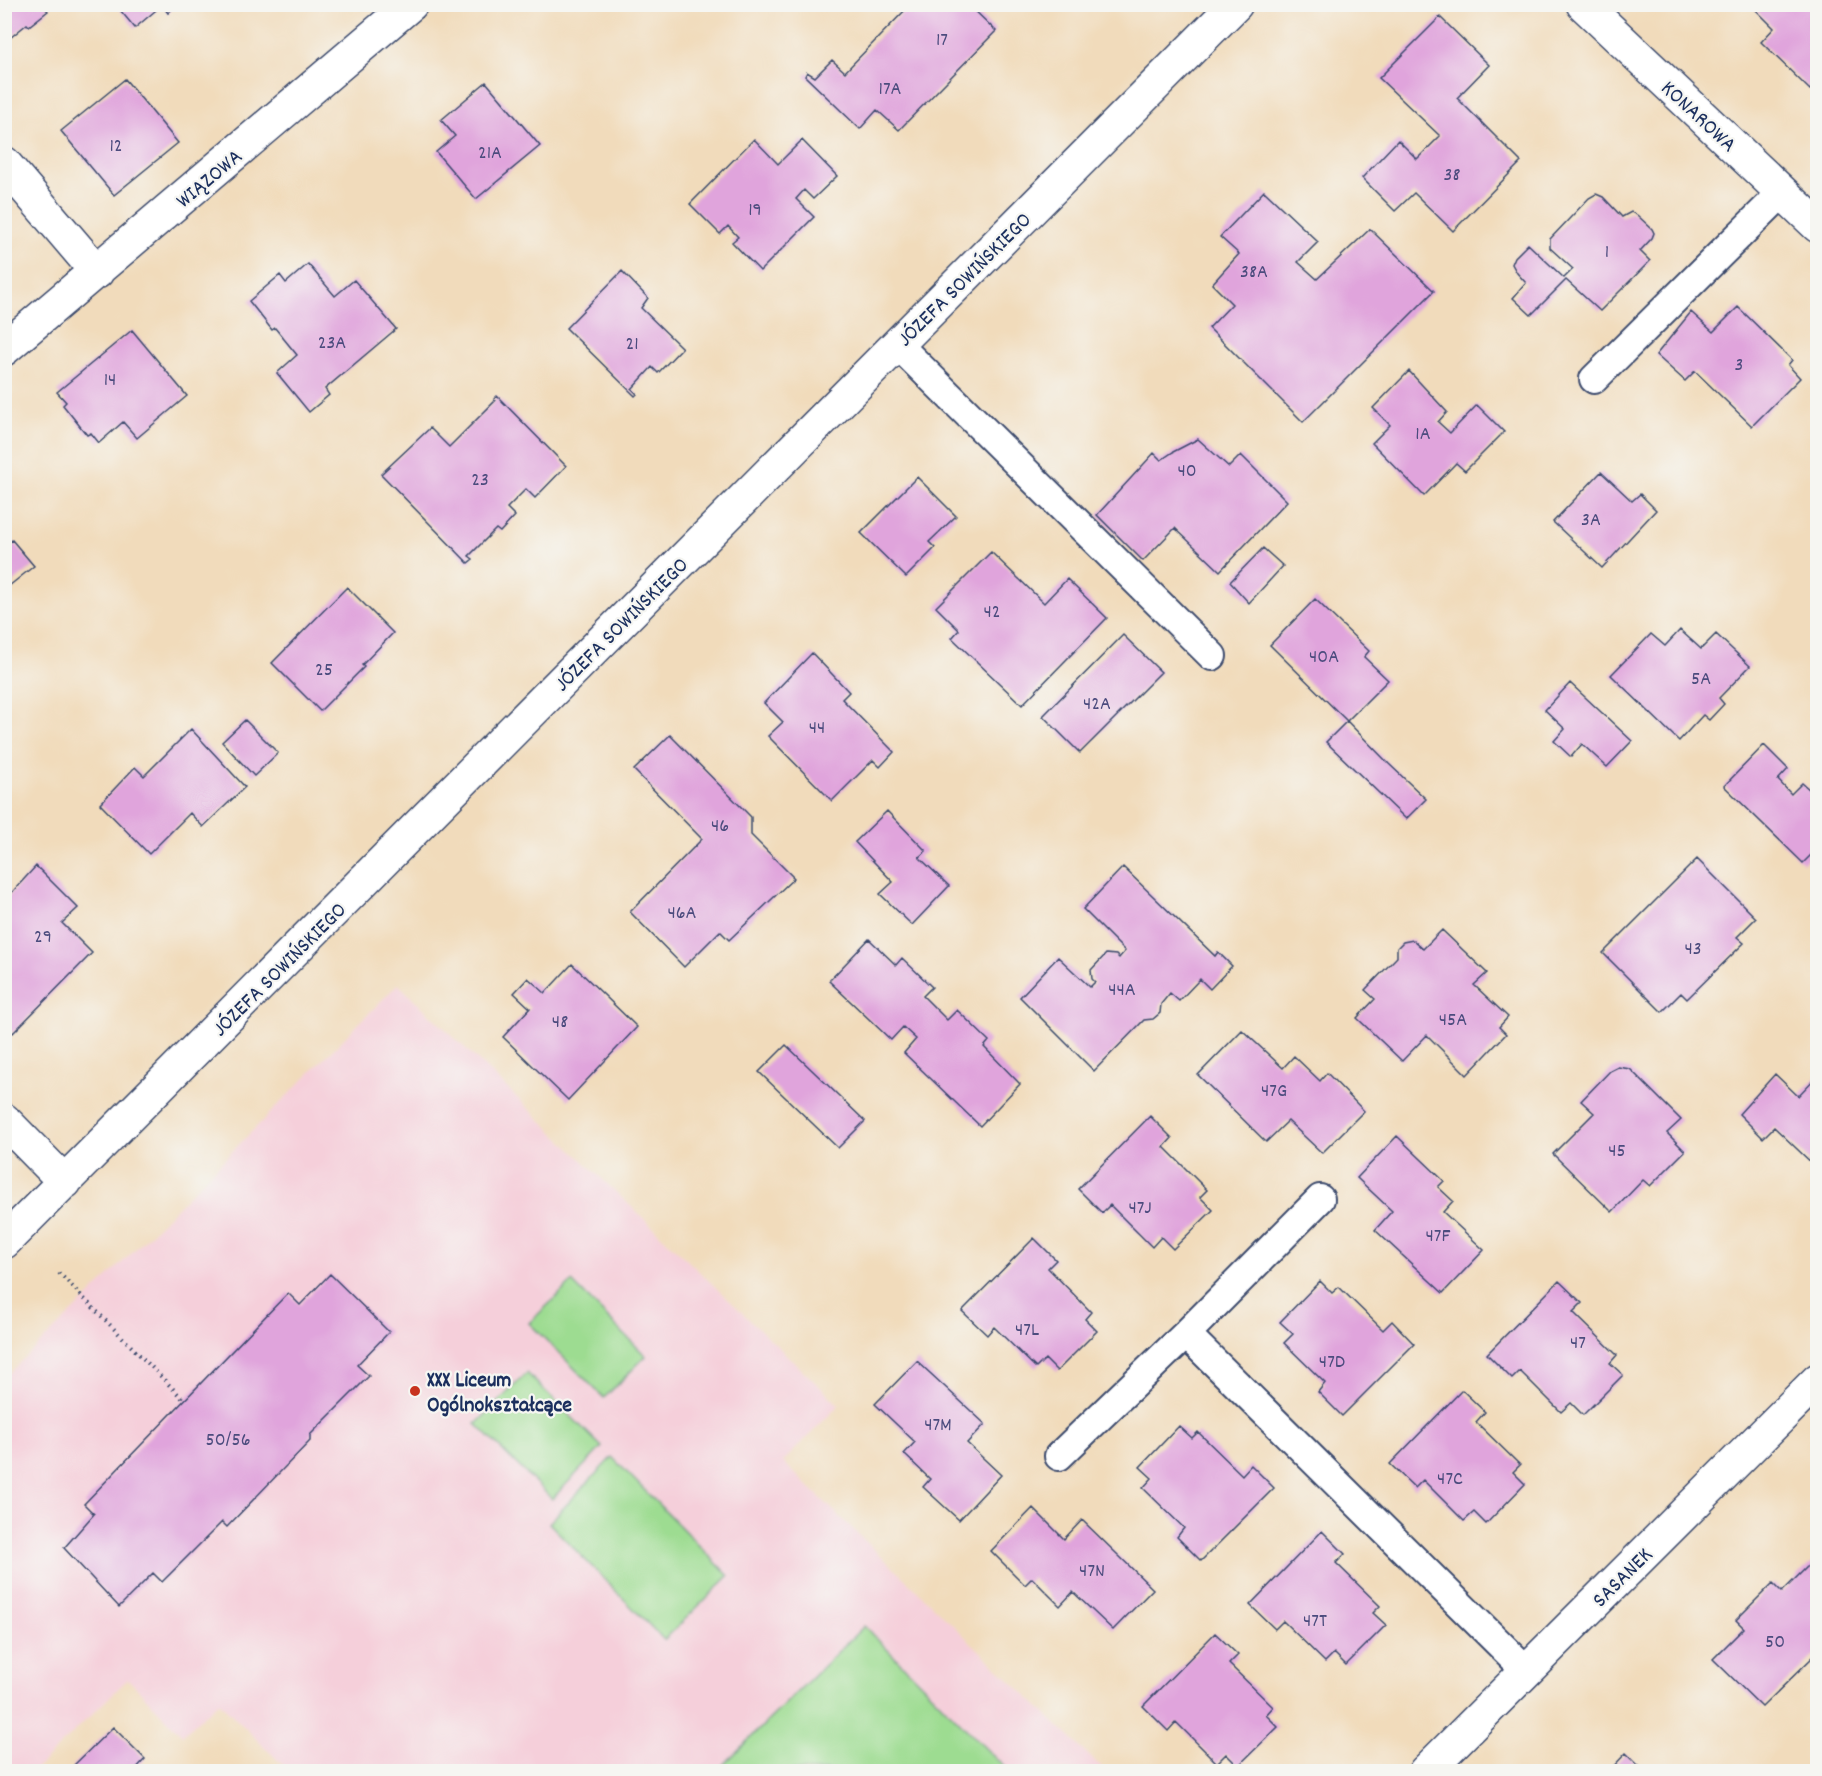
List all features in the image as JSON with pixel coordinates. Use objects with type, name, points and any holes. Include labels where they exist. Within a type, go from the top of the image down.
[{"type":"street","name":"WIĄZOWA","points":[[4,349],[411,4]]},
{"type":"street","name":"JÓZEFA SOWIŃSKIEGO","points":[[4,1242],[1236,4]]},
{"type":"street","name":"KONAROWA","points":[[1583,4],[1818,226]]},
{"type":"street","points":[[4,163],[97,272]]},
{"type":"street","points":[[4,1120],[65,1182]]},
{"type":"street","name":"SASANEK","points":[[1425,1772],[1818,1380]]},
{"type":"lane","points":[[1594,379],[1782,193]]},
{"type":"lane","points":[[897,344],[1212,656]]},
{"type":"lane","points":[[1059,1456],[1186,1334],[1320,1199]]},
{"type":"lane","points":[[1186,1334],[1526,1670]]},
{"type":"path","points":[[58,1273],[184,1400]]},
{"type":"shaded area","name":"XXX Liceum Ogólnokształcące","points":[[398,984],[839,1405],[783,1462],[1105,1771],[289,1771],[219,1702],[182,1735],[128,1679],[34,1771],[5,1772],[5,1377],[85,1300]]},
{"type":"green space","points":[[572,1282],[646,1356],[604,1398],[529,1323]]},
{"type":"green space","points":[[527,1373],[602,1447],[552,1499],[476,1424]]},
{"type":"green space","points":[[612,1457],[729,1576],[664,1640],[549,1523]]},
{"type":"green space","points":[[864,1626],[1008,1771],[717,1771]]},
{"type":"building","points":[[4,4],[52,4],[46,9],[48,11],[29,26],[27,24],[4,43]]},
{"type":"building","points":[[115,4],[177,4],[168,13],[162,5],[135,28]]},
{"type":"building","points":[[911,4],[968,4],[996,31],[899,130],[877,110],[860,129],[805,76],[807,72],[815,77],[832,60],[845,72]]},
{"type":"building","points":[[1750,4],[1818,4],[1818,82],[1810,90],[1761,42],[1774,28]]},
{"type":"building","points":[[1440,17],[1489,65],[1457,98],[1521,162],[1453,231],[1414,193],[1395,211],[1362,178],[1398,140],[1417,159],[1440,136],[1379,78]]},
{"type":"building","points":[[125,79],[178,143],[114,195],[61,131]]},
{"type":"building","points":[[486,82],[540,146],[476,199],[436,152],[455,136],[441,120]]},
{"type":"building","points":[[754,139],[778,164],[802,140],[837,176],[813,199],[804,190],[796,199],[814,217],[760,271],[732,242],[738,237],[728,226],[720,234],[690,204]]},
{"type":"building","points":[[1264,191],[1318,242],[1298,262],[1317,279],[1370,229],[1434,291],[1303,422],[1209,328],[1232,304],[1212,284],[1239,254],[1220,237]]},
{"type":"building","points":[[1596,194],[1603,197],[1622,217],[1631,212],[1652,229],[1654,233],[1652,238],[1640,251],[1650,261],[1600,311],[1566,280],[1531,315],[1513,298],[1526,283],[1512,264],[1515,257],[1528,244],[1564,278],[1573,269],[1550,248],[1550,239],[1589,198]]},
{"type":"building","points":[[308,264],[335,296],[354,280],[396,329],[325,389],[329,395],[309,412],[277,373],[297,355],[275,328],[272,330],[249,301],[280,275],[286,283]]},
{"type":"building","points":[[622,271],[648,298],[641,308],[682,348],[658,373],[652,367],[632,389],[637,394],[635,396],[566,328]]},
{"type":"building","points":[[1738,307],[1792,360],[1788,365],[1800,378],[1752,426],[1695,371],[1685,381],[1656,355],[1691,312],[1713,332]]},
{"type":"building","points":[[132,330],[187,396],[137,438],[123,422],[99,443],[91,433],[87,435],[63,405],[66,402],[57,392]]},
{"type":"building","points":[[1409,371],[1447,412],[1438,422],[1450,433],[1477,405],[1504,432],[1465,471],[1456,463],[1424,496],[1372,443],[1390,425],[1373,408]]},
{"type":"building","points":[[497,396],[566,466],[535,498],[526,489],[507,508],[515,516],[500,532],[496,529],[469,556],[473,559],[468,563],[381,474],[430,428],[449,447],[495,401]]},
{"type":"building","points":[[1198,439],[1229,467],[1241,455],[1287,501],[1220,571],[1175,528],[1143,561],[1097,515],[1154,453],[1161,460]]},
{"type":"building","points":[[1601,472],[1632,501],[1640,494],[1656,510],[1602,568],[1553,522]]},
{"type":"building","points":[[917,477],[956,516],[929,542],[935,548],[906,577],[861,533]]},
{"type":"building","points":[[12,540],[34,566],[4,590],[4,547]]},
{"type":"building","points":[[1263,548],[1283,566],[1249,603],[1230,582]]},
{"type":"building","points":[[991,552],[1044,603],[1067,579],[1107,618],[1022,705],[952,638],[959,630],[936,607]]},
{"type":"building","points":[[347,587],[393,633],[362,665],[364,667],[320,711],[272,663]]},
{"type":"building","points":[[1315,599],[1369,651],[1364,657],[1388,680],[1347,721],[1270,645]]},
{"type":"building","points":[[1680,630],[1701,649],[1716,634],[1750,666],[1719,698],[1724,704],[1709,720],[1703,715],[1679,741],[1611,675],[1651,634],[1665,646]]},
{"type":"building","points":[[1123,635],[1161,672],[1080,753],[1043,716]]},
{"type":"building","points":[[812,653],[849,692],[842,699],[894,752],[880,767],[873,760],[832,801],[768,736],[783,722],[764,703]]},
{"type":"building","points":[[1570,683],[1632,741],[1607,767],[1582,744],[1571,757],[1554,741],[1565,729],[1545,710]]},
{"type":"building","points":[[245,720],[278,753],[254,776],[222,742]]},
{"type":"building","points":[[1347,721],[1426,799],[1406,819],[1326,742]]},
{"type":"building","points":[[191,729],[245,787],[203,827],[190,813],[149,854],[100,804],[135,767],[144,776]]},
{"type":"building","points":[[670,735],[751,817],[751,835],[794,878],[729,940],[720,931],[684,967],[630,912],[702,839],[634,770]]},
{"type":"building","points":[[1764,745],[1788,769],[1778,780],[1791,794],[1802,783],[1810,790],[1818,783],[1818,848],[1803,863],[1724,786]]},
{"type":"building","points":[[887,811],[926,851],[919,857],[949,886],[912,925],[880,894],[893,882],[855,842]]},
{"type":"building","points":[[1697,859],[1756,918],[1737,937],[1744,943],[1687,999],[1681,993],[1662,1012],[1603,953]]},
{"type":"building","points":[[36,866],[78,908],[62,923],[92,953],[13,1033],[4,1025],[4,901]]},
{"type":"building","points":[[1123,867],[1215,956],[1218,952],[1232,966],[1210,989],[1200,979],[1179,1001],[1170,993],[1161,1004],[1160,1013],[1153,1019],[1144,1020],[1094,1071],[1020,997],[1058,957],[1090,987],[1095,982],[1092,979],[1091,970],[1106,954],[1116,955],[1119,958],[1125,951],[1083,909]]},
{"type":"building","points":[[1442,930],[1487,973],[1474,985],[1508,1017],[1499,1027],[1506,1034],[1467,1075],[1427,1035],[1402,1061],[1357,1018],[1375,999],[1365,990],[1397,957],[1397,948],[1403,942],[1413,940],[1423,949]]},
{"type":"building","points":[[869,939],[896,965],[902,958],[932,987],[923,996],[947,1020],[957,1010],[989,1041],[984,1047],[1020,1084],[980,1126],[904,1053],[916,1039],[903,1027],[891,1040],[829,981]]},
{"type":"building","points":[[572,964],[637,1027],[568,1100],[503,1037],[530,1008],[514,993],[528,978],[545,993]]},
{"type":"building","points":[[1242,1030],[1283,1068],[1294,1056],[1320,1081],[1327,1073],[1364,1111],[1322,1153],[1288,1121],[1266,1142],[1198,1075]]},
{"type":"building","points":[[786,1045],[865,1121],[838,1148],[759,1072]]},
{"type":"building","points":[[1618,1067],[1630,1069],[1681,1120],[1667,1133],[1685,1151],[1650,1186],[1643,1180],[1612,1212],[1553,1154],[1594,1113],[1581,1101],[1610,1071]]},
{"type":"building","points":[[1775,1074],[1798,1096],[1818,1075],[1818,1169],[1774,1127],[1763,1138],[1739,1114]]},
{"type":"building","points":[[1150,1116],[1172,1138],[1164,1147],[1207,1190],[1200,1197],[1213,1210],[1173,1249],[1161,1237],[1152,1247],[1110,1205],[1102,1213],[1078,1189]]},
{"type":"building","points":[[1397,1136],[1444,1181],[1438,1187],[1453,1201],[1443,1212],[1484,1250],[1443,1293],[1375,1230],[1392,1211],[1357,1178]]},
{"type":"building","points":[[1034,1238],[1056,1260],[1048,1268],[1091,1312],[1085,1319],[1097,1331],[1057,1371],[1045,1359],[1036,1368],[994,1327],[987,1335],[962,1311]]},
{"type":"building","points":[[330,1274],[389,1332],[357,1365],[369,1376],[310,1435],[310,1441],[227,1527],[222,1522],[162,1582],[153,1573],[119,1607],[64,1548],[94,1514],[84,1504],[288,1293],[300,1305]]},
{"type":"building","points":[[1320,1281],[1332,1293],[1339,1287],[1383,1330],[1392,1321],[1414,1344],[1342,1416],[1318,1392],[1325,1383],[1284,1343],[1293,1334],[1280,1322]]},
{"type":"building","points":[[1559,1281],[1582,1303],[1573,1312],[1617,1355],[1610,1363],[1623,1375],[1583,1415],[1571,1403],[1561,1412],[1520,1371],[1512,1379],[1487,1354]]},
{"type":"building","points":[[917,1361],[985,1424],[967,1443],[1001,1475],[959,1520],[923,1487],[930,1479],[904,1454],[915,1442],[875,1404]]},
{"type":"building","points":[[1462,1390],[1485,1412],[1476,1422],[1520,1465],[1513,1472],[1525,1484],[1486,1524],[1474,1512],[1464,1521],[1423,1480],[1415,1488],[1390,1464]]},
{"type":"building","points":[[1179,1426],[1192,1438],[1198,1432],[1242,1475],[1251,1465],[1274,1488],[1201,1561],[1177,1537],[1184,1528],[1143,1488],[1152,1478],[1140,1467]]},
{"type":"building","points":[[1033,1508],[1064,1539],[1082,1520],[1153,1589],[1113,1630],[1073,1592],[1060,1606],[1032,1578],[1025,1585],[991,1551]]},
{"type":"building","points":[[1322,1531],[1345,1554],[1336,1563],[1380,1606],[1373,1613],[1386,1625],[1346,1665],[1334,1653],[1325,1662],[1283,1621],[1275,1629],[1250,1605]]},
{"type":"building","points":[[1816,1558],[1818,1652],[1762,1707],[1713,1659],[1744,1628],[1736,1620],[1773,1583],[1782,1592]]},
{"type":"building","points":[[1215,1633],[1238,1655],[1229,1664],[1273,1707],[1266,1715],[1278,1727],[1238,1766],[1226,1754],[1217,1763],[1176,1722],[1168,1731],[1143,1706]]},
{"type":"building","points":[[113,1727],[145,1759],[133,1772],[78,1772],[73,1766]]},
{"type":"building","points":[[1626,1753],[1645,1772],[1608,1772]]},
{"type":"place","name":"XXX Liceum Ogólnokształcące","points":[[415,1391]]}]
